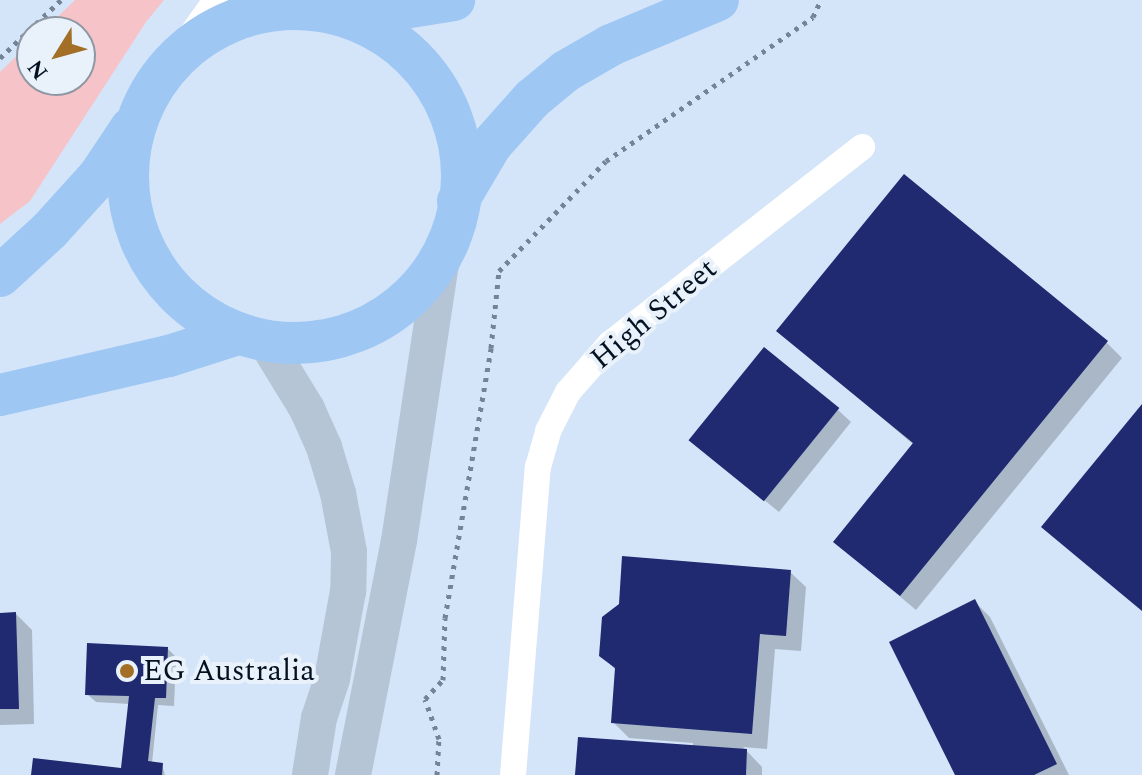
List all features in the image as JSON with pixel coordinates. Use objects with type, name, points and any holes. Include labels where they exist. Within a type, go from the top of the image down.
[{"type":"highway","points":[[0,276],[50,230],[89,187],[137,120],[152,87],[175,58],[205,33],[241,16],[279,8],[330,6],[392,10],[454,0]]},
{"type":"highway","points":[[0,395],[250,339],[305,345],[355,338],[397,314],[423,288],[444,245],[457,204],[491,145],[532,99],[566,71],[611,45],[718,0]]},
{"type":"highway","points":[[330,6],[386,36],[422,69],[446,110],[458,156],[457,204]]},
{"type":"highway","points":[[137,120],[129,161],[131,203],[144,243],[166,279],[250,339]]},
{"type":"main road","points":[[353,775],[399,541],[444,245]]},
{"type":"main road","points":[[250,339],[307,409],[324,447],[338,493],[349,552],[348,591],[332,679],[319,718],[310,775]]},
{"type":"street","points":[[175,58],[216,0]]},
{"type":"street","name":"High Street","points":[[513,775],[538,467],[548,431],[568,392],[610,344],[862,147]]},
{"type":"path","points":[[0,58],[61,0]]},
{"type":"path","points":[[437,775],[439,739],[425,699],[443,680],[445,618],[491,348],[499,271],[606,161],[813,17],[821,0]]},
{"type":"shaded area","points":[[75,0],[164,0],[146,22],[30,201],[0,224],[0,72],[16,56],[16,96],[96,96],[96,16],[58,16]]},
{"type":"building","points":[[904,174],[1108,341],[900,596],[833,542],[913,443],[776,331]]},
{"type":"building","points":[[764,347],[839,408],[764,501],[688,440]]},
{"type":"building","points":[[1142,404],[1142,611],[1041,527]]},
{"type":"building","points":[[622,556],[791,570],[786,636],[760,634],[752,734],[611,723],[615,668],[599,656],[602,617],[619,604]]},
{"type":"building","points":[[975,599],[1057,764],[1034,775],[955,775],[889,642]]},
{"type":"building","points":[[16,612],[19,709],[0,709],[0,613]]},
{"type":"building","points":[[87,643],[168,647],[166,698],[155,698],[148,761],[163,763],[162,775],[31,775],[33,758],[121,768],[129,696],[85,695]]},
{"type":"building","points":[[578,737],[747,749],[746,775],[575,775]]},
{"type":"place","name":"EG Australia","points":[[127,671]]}]
